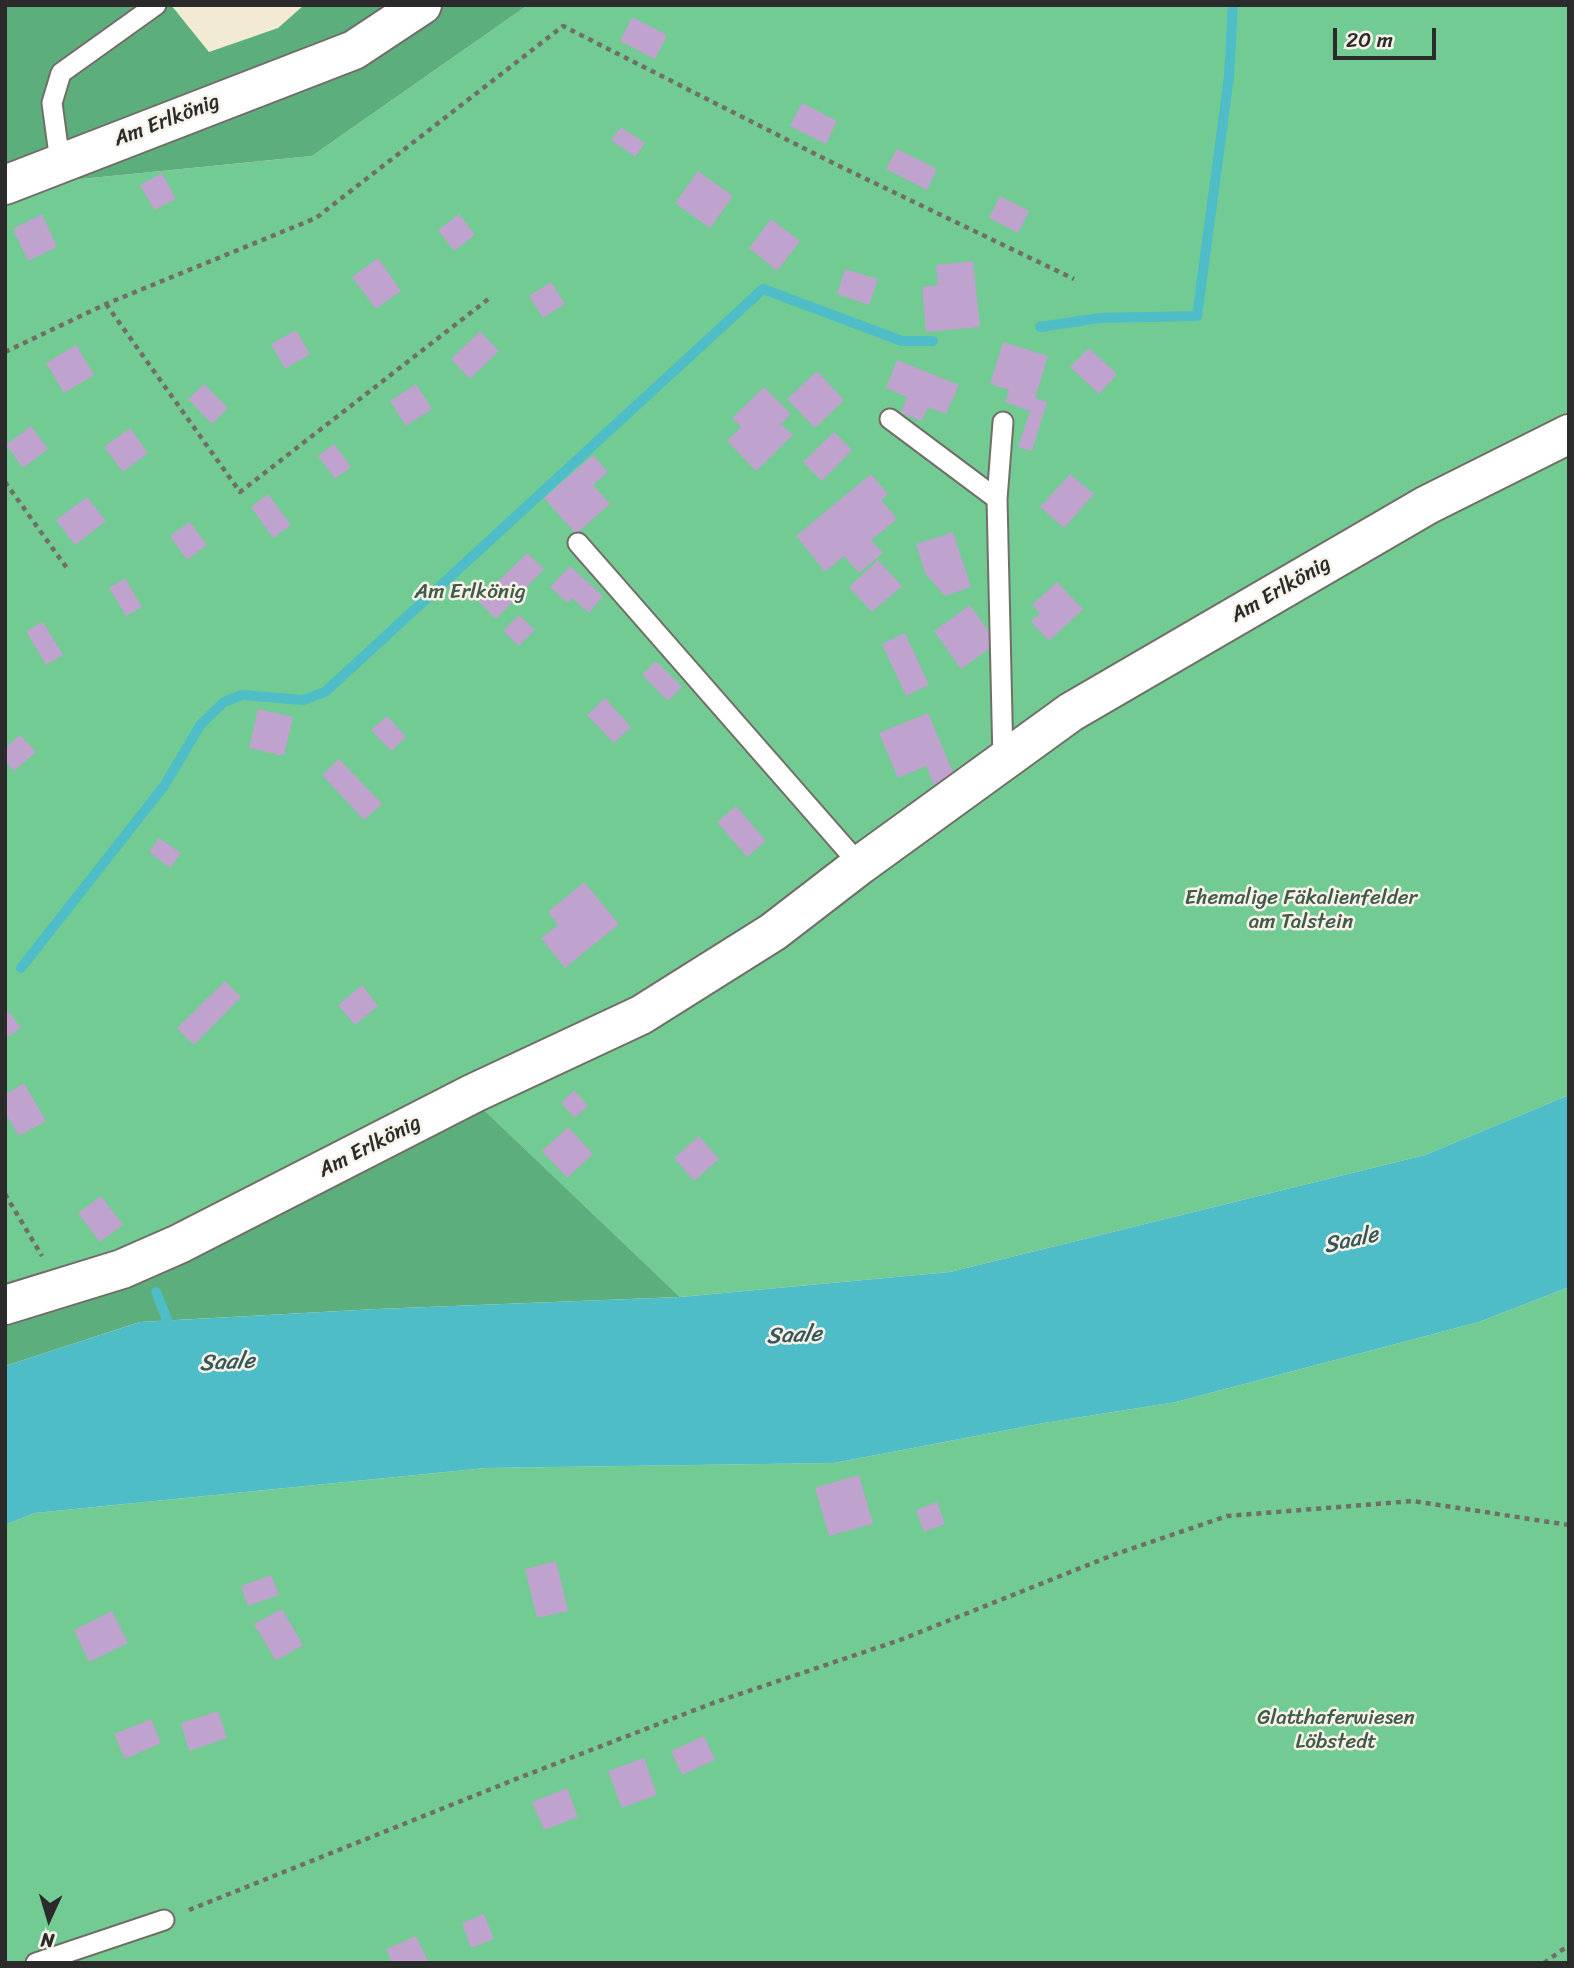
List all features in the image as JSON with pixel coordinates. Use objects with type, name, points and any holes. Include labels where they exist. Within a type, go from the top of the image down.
[{"type":"street","name":"Am Erlkönig","points":[[5,185],[354,50],[422,5]]},
{"type":"street","name":"Am Erlkönig","points":[[5,1305],[122,1269],[179,1244],[474,1093],[641,1015],[773,932],[860,865],[1071,712],[1415,512],[1569,434]]},
{"type":"lane","points":[[60,162],[52,103],[61,73],[156,5]]},
{"type":"lane","points":[[890,419],[998,499]]},
{"type":"lane","points":[[1003,422],[998,499],[1003,761]]},
{"type":"lane","points":[[578,543],[860,865]]},
{"type":"lane","points":[[36,1963],[164,1920]]},
{"type":"path","points":[[5,352],[106,304],[316,218],[564,26],[835,164],[1074,279]]},
{"type":"path","points":[[106,304],[240,492],[491,297]]},
{"type":"path","points":[[5,482],[69,571]]},
{"type":"path","points":[[5,1194],[60,1287]]},
{"type":"path","points":[[164,1920],[713,1703],[900,1640],[1113,1555],[1227,1516],[1413,1501],[1569,1525]]},
{"type":"path","points":[[1544,1963],[1569,1945]]},
{"type":"green space","points":[[5,5],[171,5],[209,52],[278,28],[304,5],[528,5],[312,156],[51,182],[5,205]]},
{"type":"green space","name":"Am Erlkönig","points":[[528,5],[1569,5],[1569,1095],[1425,1155],[950,1272],[680,1297],[460,1087],[172,1231],[5,1285],[5,205],[51,182],[312,156]]},
{"type":"green space","points":[[460,1087],[680,1297],[140,1322],[5,1366],[5,1285],[172,1231]]},
{"type":"green space","name":"Glatthaferwiesen Löbstedt","points":[[1569,1287],[1569,1963],[5,1963],[5,1525],[35,1513],[486,1468],[834,1463],[1044,1423],[1176,1402],[1479,1322]]},
{"type":"water","name":"Saale","points":[[1569,1095],[1569,1287],[1479,1322],[1176,1402],[1044,1423],[834,1463],[486,1468],[35,1513],[5,1525],[5,1366],[140,1322],[680,1297],[950,1272],[1425,1155]]},
{"type":"building","points":[[632,17],[667,35],[655,59],[620,41]]},
{"type":"building","points":[[802,103],[837,121],[826,144],[790,126]]},
{"type":"building","points":[[621,127],[645,143],[635,157],[611,140]]},
{"type":"building","points":[[897,149],[937,169],[927,190],[886,169]]},
{"type":"building","points":[[698,171],[733,196],[710,228],[675,203]]},
{"type":"building","points":[[162,173],[176,199],[154,210],[140,185]]},
{"type":"building","points":[[1000,196],[1029,211],[1018,233],[989,218]]},
{"type":"building","points":[[42,214],[57,247],[28,261],[13,229]]},
{"type":"building","points":[[459,214],[475,235],[454,251],[438,230]]},
{"type":"building","points":[[771,219],[800,241],[777,271],[749,248]]},
{"type":"building","points":[[378,258],[401,291],[376,309],[352,277]]},
{"type":"building","points":[[973,261],[980,327],[926,332],[922,287],[938,285],[936,265]]},
{"type":"building","points":[[845,269],[878,279],[869,305],[837,294]]},
{"type":"building","points":[[551,282],[565,304],[543,318],[529,296]]},
{"type":"building","points":[[296,330],[310,354],[285,369],[271,344]]},
{"type":"building","points":[[480,331],[499,351],[470,379],[451,359]]},
{"type":"building","points":[[1003,342],[1048,356],[1035,398],[1047,402],[1032,451],[1018,447],[1030,411],[1005,402],[1009,390],[990,384]]},
{"type":"building","points":[[76,345],[94,375],[64,393],[46,363]]},
{"type":"building","points":[[1089,348],[1117,374],[1099,394],[1070,367]]},
{"type":"building","points":[[897,360],[959,385],[946,414],[928,407],[922,421],[901,413],[907,397],[886,388]]},
{"type":"building","points":[[817,371],[844,400],[815,428],[787,399]]},
{"type":"building","points":[[204,384],[228,408],[212,424],[188,399]]},
{"type":"building","points":[[416,384],[432,409],[406,426],[390,401]]},
{"type":"building","points":[[764,387],[791,414],[781,424],[793,435],[756,471],[727,441],[741,427],[732,418]]},
{"type":"building","points":[[31,426],[48,449],[23,468],[6,445]]},
{"type":"building","points":[[130,428],[148,453],[123,472],[104,447]]},
{"type":"building","points":[[834,432],[852,450],[822,481],[803,462]]},
{"type":"building","points":[[334,444],[351,467],[335,479],[318,456]]},
{"type":"building","points":[[593,455],[608,472],[593,485],[610,504],[576,534],[544,498]]},
{"type":"building","points":[[871,474],[888,494],[881,500],[897,519],[871,540],[883,553],[859,573],[844,556],[825,572],[796,536]]},
{"type":"building","points":[[1070,474],[1094,494],[1064,528],[1040,507]]},
{"type":"building","points":[[268,494],[291,525],[273,538],[251,507]]},
{"type":"building","points":[[87,497],[106,521],[75,545],[56,520]]},
{"type":"building","points":[[190,522],[207,545],[187,560],[170,536]]},
{"type":"building","points":[[953,532],[971,587],[945,596],[925,573],[916,544]]},
{"type":"building","points":[[527,553],[544,569],[496,619],[478,601]]},
{"type":"building","points":[[878,560],[902,586],[872,612],[849,587]]},
{"type":"building","points":[[570,566],[603,596],[589,613],[572,598],[568,603],[550,587]]},
{"type":"building","points":[[125,578],[142,607],[126,616],[109,588]]},
{"type":"building","points":[[1057,582],[1083,609],[1049,641],[1031,622],[1040,613],[1032,605]]},
{"type":"building","points":[[970,605],[997,643],[961,669],[934,631]]},
{"type":"building","points":[[519,615],[535,630],[519,646],[503,631]]},
{"type":"building","points":[[43,622],[63,655],[46,665],[26,631]]},
{"type":"building","points":[[905,633],[929,685],[906,696],[882,644]]},
{"type":"building","points":[[656,661],[682,687],[668,701],[642,675]]},
{"type":"building","points":[[605,698],[631,727],[614,743],[587,715]]},
{"type":"building","points":[[258,709],[293,717],[284,756],[249,748]]},
{"type":"building","points":[[928,713],[958,784],[937,792],[926,766],[898,778],[879,733]]},
{"type":"building","points":[[387,716],[406,737],[391,751],[371,730]]},
{"type":"building","points":[[20,735],[36,752],[14,771],[5,761],[5,748]]},
{"type":"building","points":[[339,759],[382,804],[364,820],[322,775]]},
{"type":"building","points":[[736,806],[766,841],[747,857],[717,822]]},
{"type":"building","points":[[159,838],[181,853],[170,868],[149,852]]},
{"type":"building","points":[[584,882],[619,924],[565,968],[541,938],[558,925],[548,912]]},
{"type":"building","points":[[225,981],[241,997],[194,1045],[177,1028]]},
{"type":"building","points":[[362,985],[378,1006],[355,1025],[338,1005]]},
{"type":"building","points":[[5,1007],[21,1028],[5,1039]]},
{"type":"building","points":[[24,1083],[46,1121],[19,1136],[5,1113],[5,1095]]},
{"type":"building","points":[[574,1090],[588,1106],[575,1118],[561,1103]]},
{"type":"building","points":[[568,1127],[593,1154],[567,1178],[542,1151]]},
{"type":"building","points":[[699,1136],[719,1159],[694,1181],[674,1158]]},
{"type":"building","points":[[101,1196],[123,1225],[100,1242],[78,1213]]},
{"type":"building","points":[[859,1475],[873,1524],[829,1536],[815,1488]]},
{"type":"building","points":[[937,1502],[945,1524],[924,1532],[916,1510]]},
{"type":"building","points":[[556,1561],[568,1611],[537,1618],[525,1569]]},
{"type":"building","points":[[271,1575],[279,1595],[248,1606],[241,1586]]},
{"type":"building","points":[[282,1609],[303,1645],[276,1661],[254,1624]]},
{"type":"building","points":[[112,1611],[128,1643],[89,1662],[74,1630]]},
{"type":"building","points":[[218,1711],[227,1738],[189,1751],[181,1723]]},
{"type":"building","points":[[151,1719],[161,1743],[125,1759],[114,1734]]},
{"type":"building","points":[[704,1736],[715,1760],[682,1775],[671,1751]]},
{"type":"building","points":[[644,1758],[657,1795],[622,1808],[608,1771]]},
{"type":"building","points":[[567,1788],[578,1817],[544,1830],[532,1802]]},
{"type":"building","points":[[484,1914],[494,1939],[471,1948],[462,1923]]},
{"type":"building","points":[[416,1936],[429,1963],[392,1963],[386,1949]]},
{"type":"waterway","points":[[1040,327],[1100,318],[1197,316],[1229,77],[1233,5]]},
{"type":"waterway","points":[[21,968],[164,786],[201,724],[224,702],[242,695],[303,700],[325,692],[763,289],[902,341],[933,341]]},
{"type":"waterway","points":[[156,1292],[172,1332]]},
{"type":"park label","name":"Ehemalige Fäkalienfelder am Talstein","points":[[1301,911]]}]
